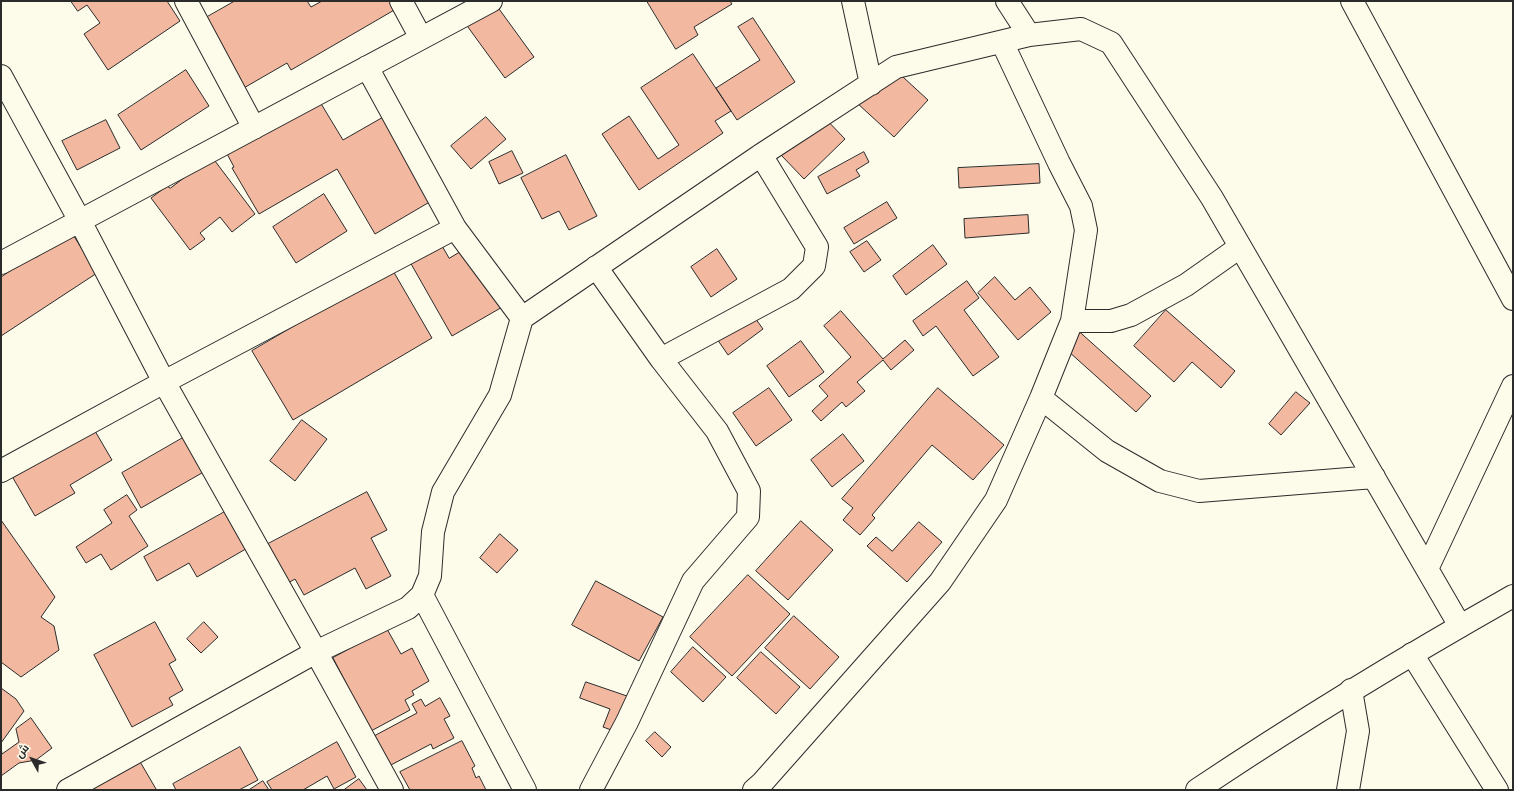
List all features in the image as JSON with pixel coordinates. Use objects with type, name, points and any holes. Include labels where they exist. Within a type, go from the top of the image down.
[{"type":"street","points":[[186,1],[254,128]]},
{"type":"street","points":[[401,1],[421,38]]},
{"type":"street","points":[[1,263],[491,1]]},
{"type":"street","points":[[853,1],[871,84]]},
{"type":"street","points":[[1007,1],[1029,35]]},
{"type":"street","points":[[1352,1],[1513,299]]},
{"type":"street","points":[[68,790],[316,652],[408,608],[422,595],[430,576],[432,532],[442,492],[500,395],[522,318],[761,155],[896,67],[1029,35],[1081,29],[1111,42],[1212,198],[1460,626]]},
{"type":"street","points":[[754,790],[768,777],[940,582],[996,500],[1041,398],[1072,321],[1086,230],[1082,212],[1002,42]]},
{"type":"street","points":[[367,67],[455,228],[522,318]]},
{"type":"street","points":[[1,76],[80,221],[164,382],[392,790]]},
{"type":"street","points":[[661,359],[791,289],[814,266],[817,247],[761,155]]},
{"type":"street","points":[[1,471],[164,382],[455,228]]},
{"type":"street","points":[[1072,321],[1111,321],[1131,315],[1186,285],[1240,247]]},
{"type":"street","points":[[591,790],[627,722],[693,581],[748,517],[749,491],[717,431],[661,359],[596,267]]},
{"type":"street","points":[[1427,569],[1513,386]]},
{"type":"street","points":[[1041,398],[1107,451],[1160,481],[1200,490],[1374,477]]},
{"type":"street","points":[[422,595],[525,790]]},
{"type":"street","points":[[1197,790],[1258,749],[1352,690],[1513,596]]},
{"type":"street","points":[[1412,654],[1497,790]]},
{"type":"street","points":[[1348,790],[1358,731],[1352,690]]},
{"type":"building","points":[[71,1],[167,1],[180,21],[108,70],[84,34],[100,23],[87,5],[78,11]]},
{"type":"building","points":[[235,1],[307,1],[311,7],[322,1],[391,1],[396,9],[291,70],[287,63],[242,89],[202,20]]},
{"type":"building","points":[[647,1],[730,1],[732,4],[694,27],[698,35],[676,49]]},
{"type":"building","points":[[494,2],[534,57],[505,78],[465,23]]},
{"type":"building","points":[[753,18],[795,82],[737,120],[716,88],[760,60],[738,27]]},
{"type":"building","points":[[693,54],[731,111],[715,121],[723,133],[639,190],[602,134],[629,116],[658,159],[679,145],[641,88]]},
{"type":"building","points":[[891,66],[928,100],[894,137],[857,103]]},
{"type":"building","points":[[186,70],[209,106],[141,150],[118,115]]},
{"type":"building","points":[[317,97],[343,140],[399,108],[433,200],[375,234],[337,169],[259,214],[232,168],[234,167],[225,150]]},
{"type":"building","points":[[822,115],[845,139],[804,179],[781,155]]},
{"type":"building","points":[[486,117],[506,139],[471,169],[451,146]]},
{"type":"building","points":[[106,120],[120,148],[77,170],[62,141]]},
{"type":"building","points":[[512,151],[523,173],[499,184],[489,162]]},
{"type":"building","points":[[864,152],[869,162],[856,170],[860,176],[827,194],[818,177]]},
{"type":"building","points":[[566,155],[597,216],[569,230],[559,211],[542,219],[521,178]]},
{"type":"building","points":[[212,157],[255,214],[232,232],[220,217],[200,233],[205,239],[190,250],[151,198],[167,186],[170,188]]},
{"type":"building","points":[[1039,164],[1040,183],[959,188],[958,168]]},
{"type":"building","points":[[324,194],[347,231],[296,263],[273,227]]},
{"type":"building","points":[[887,202],[897,218],[854,244],[844,228]]},
{"type":"building","points":[[1028,215],[1029,233],[965,238],[964,219]]},
{"type":"building","points":[[72,233],[97,273],[1,336],[1,277],[35,254],[36,257]]},
{"type":"building","points":[[867,241],[881,260],[864,272],[850,252]]},
{"type":"building","points":[[477,242],[511,302],[452,336],[410,262],[441,244],[449,258]]},
{"type":"building","points":[[933,245],[947,264],[906,295],[893,276]]},
{"type":"building","points":[[717,249],[737,279],[711,297],[691,267]]},
{"type":"building","points":[[392,269],[432,338],[293,420],[252,351]]},
{"type":"building","points":[[995,277],[1015,300],[1030,287],[1051,312],[1018,340],[978,293]]},
{"type":"building","points":[[967,281],[979,298],[964,310],[999,357],[973,376],[936,326],[923,336],[913,321]]},
{"type":"building","points":[[1166,310],[1235,371],[1221,388],[1192,362],[1174,382],[1134,346]]},
{"type":"building","points":[[750,311],[763,329],[728,355],[715,336]]},
{"type":"building","points":[[841,311],[883,359],[905,340],[914,350],[891,370],[883,360],[857,382],[865,391],[846,407],[842,402],[821,421],[812,411],[828,396],[819,386],[851,357],[824,326]]},
{"type":"building","points":[[1073,326],[1151,396],[1136,412],[1058,342]]},
{"type":"building","points":[[801,341],[824,372],[789,397],[767,366]]},
{"type":"building","points":[[769,388],[792,420],[756,446],[733,413]]},
{"type":"building","points":[[938,388],[1004,445],[973,480],[932,445],[872,515],[875,518],[860,535],[843,520],[853,508],[842,499]]},
{"type":"building","points":[[1296,392],[1310,403],[1281,435],[1269,424]]},
{"type":"building","points":[[302,420],[327,439],[295,481],[270,461]]},
{"type":"building","points":[[95,431],[112,460],[70,485],[75,493],[35,516],[13,478]]},
{"type":"building","points":[[843,434],[864,461],[832,487],[811,460]]},
{"type":"building","points":[[188,435],[207,470],[141,508],[122,473]]},
{"type":"building","points":[[367,492],[387,530],[371,538],[391,576],[366,589],[355,568],[304,595],[295,579],[288,583],[268,544]]},
{"type":"building","points":[[127,495],[137,510],[129,516],[148,546],[111,570],[101,554],[86,563],[76,547],[112,523],[104,510]]},
{"type":"building","points":[[230,509],[251,546],[197,577],[189,563],[157,581],[144,557]]},
{"type":"building","points":[[1,520],[55,597],[41,617],[54,626],[59,650],[21,677],[1,662]]},
{"type":"building","points":[[801,521],[833,550],[788,600],[756,571]]},
{"type":"building","points":[[919,522],[942,542],[907,582],[867,546],[876,537],[892,551]]},
{"type":"building","points":[[500,534],[518,550],[497,573],[480,558]]},
{"type":"building","points":[[748,575],[790,614],[732,676],[690,637]]},
{"type":"building","points":[[596,581],[663,617],[639,661],[572,625]]},
{"type":"building","points":[[794,616],[839,657],[810,689],[765,648]]},
{"type":"building","points":[[155,622],[176,660],[169,664],[183,690],[169,698],[173,705],[132,727],[94,655]]},
{"type":"building","points":[[204,622],[218,637],[201,653],[187,639]]},
{"type":"building","points":[[387,629],[401,654],[412,648],[429,681],[412,691],[414,695],[405,700],[410,710],[371,731],[333,658]]},
{"type":"building","points":[[693,647],[726,677],[703,702],[671,672]]},
{"type":"building","points":[[761,652],[800,687],[776,714],[737,678]]},
{"type":"building","points":[[586,682],[627,696],[614,731],[603,727],[610,709],[580,698]]},
{"type":"building","points":[[1,688],[16,699],[24,711],[1,743]]},
{"type":"building","points":[[440,698],[450,716],[444,719],[454,738],[433,749],[431,744],[389,766],[374,736],[417,713],[412,704],[421,699],[425,706]]},
{"type":"building","points":[[31,718],[52,748],[36,760],[19,763],[1,776],[1,748],[2,754],[19,742],[16,729]]},
{"type":"building","points":[[655,732],[671,747],[662,757],[646,741]]},
{"type":"building","points":[[462,741],[475,766],[472,768],[476,778],[479,776],[486,790],[410,790],[400,772]]},
{"type":"building","points":[[337,742],[356,777],[334,789],[327,776],[303,790],[272,790],[267,782]]},
{"type":"building","points":[[240,747],[258,780],[239,790],[176,790],[173,784]]},
{"type":"building","points":[[132,748],[156,789],[155,790],[61,790]]},
{"type":"building","points":[[359,779],[367,790],[344,790]]},
{"type":"building","points":[[263,781],[269,790],[249,790]]}]
